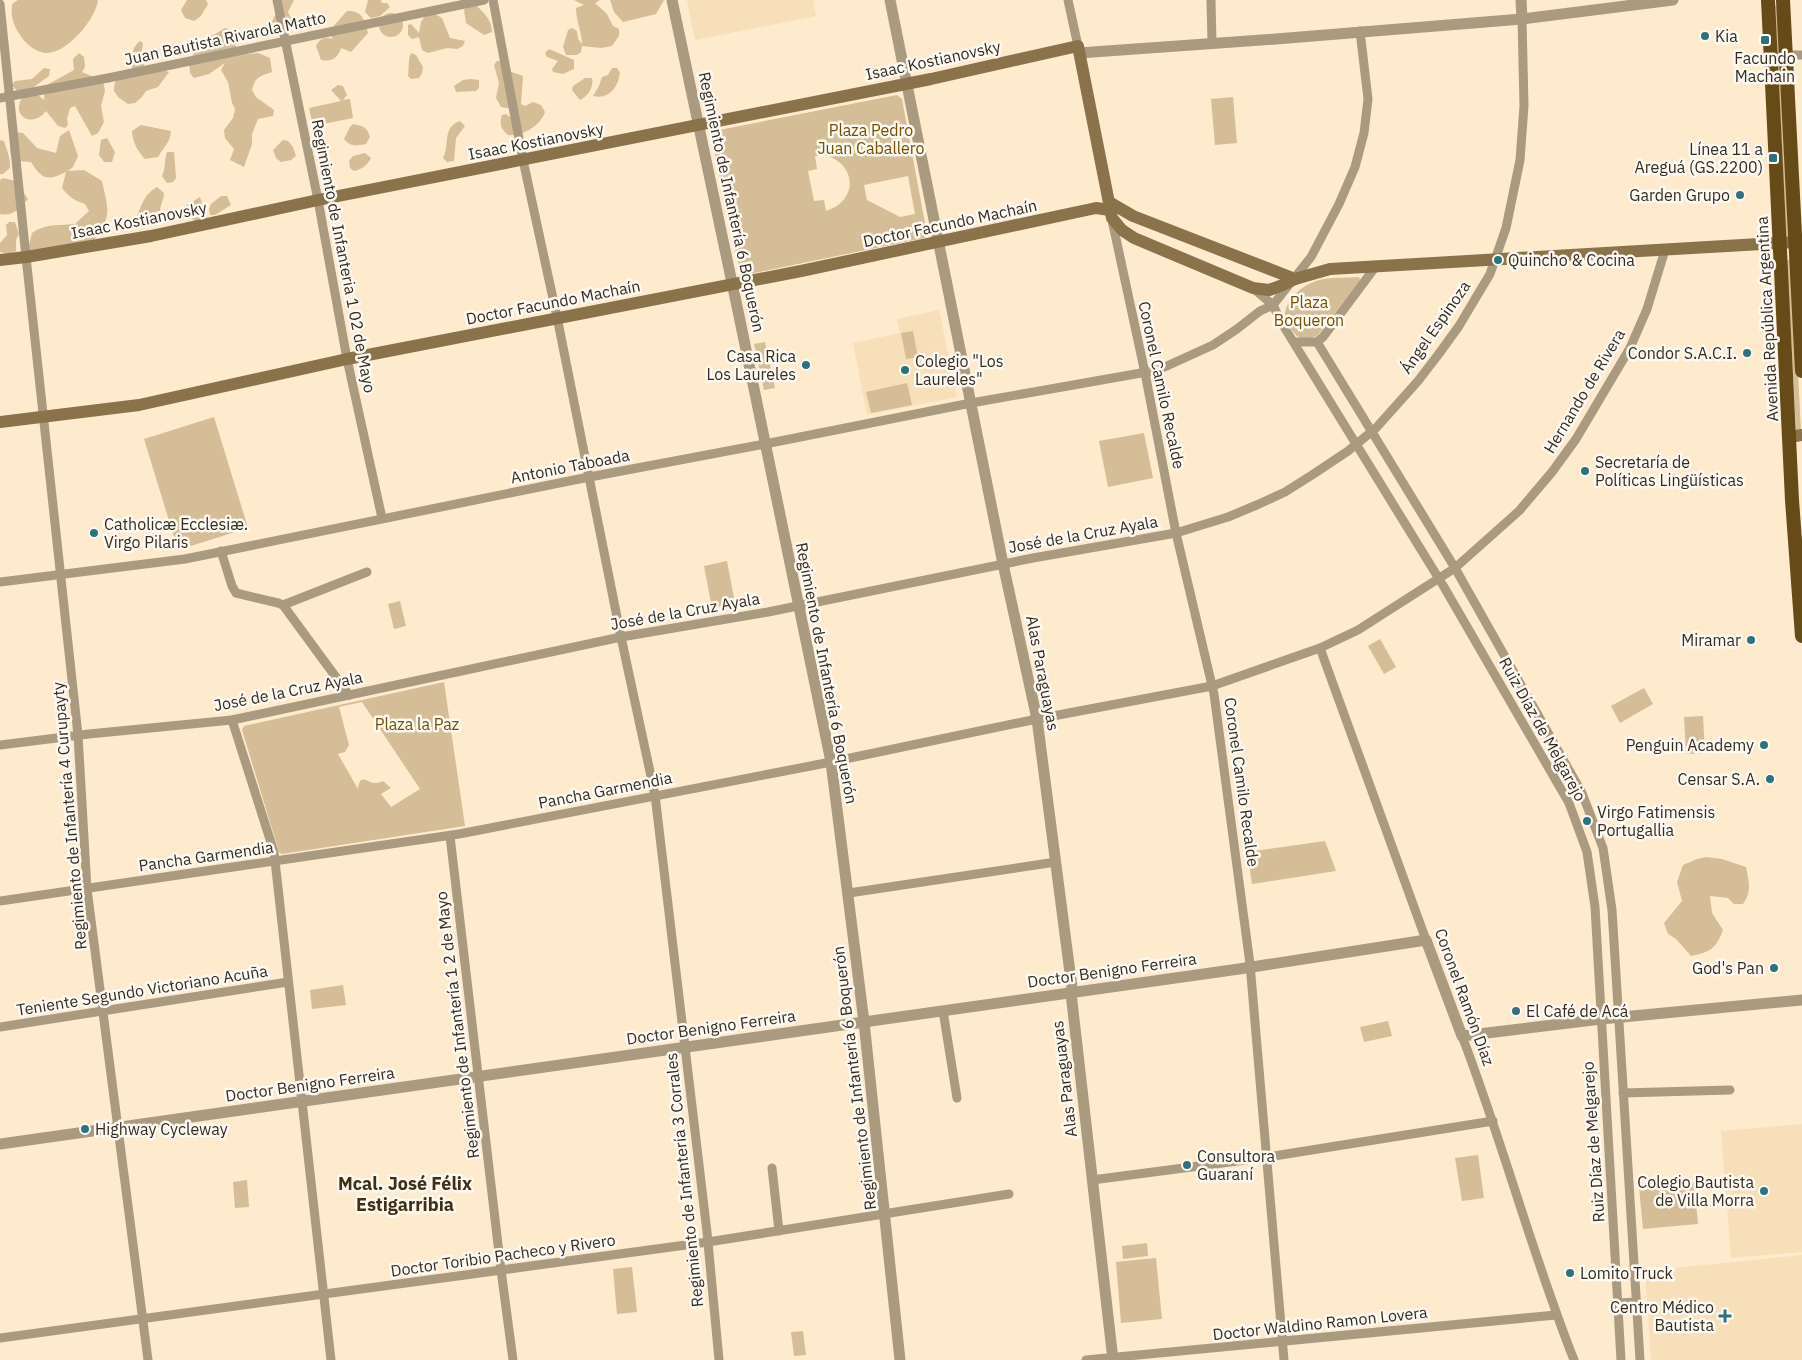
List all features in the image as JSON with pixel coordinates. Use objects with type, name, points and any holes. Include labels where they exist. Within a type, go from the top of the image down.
[{"type":"highway","name":"Avenida República Argentina","points":[[1768,0],[1780,242],[1796,436],[1792,500],[1800,582],[1802,636]]},
{"type":"highway","name":"Avenida República Argentina","points":[[1783,0],[1802,371]]},
{"type":"highway","points":[[1780,242],[1793,259],[1797,330],[1800,334]]},
{"type":"main road","name":"Isaac Kostianovsky","points":[[0,260],[151,236],[318,200],[1078,49]]},
{"type":"main road","name":"Coronel Camilo Recalde","points":[[1078,49],[1110,210]]},
{"type":"main road","name":"Doctor Facundo Machaín","points":[[0,422],[139,405],[348,358],[733,284],[1096,208],[1110,210]]},
{"type":"main road","points":[[1110,210],[1122,230],[1134,238],[1253,288],[1269,290],[1295,279],[1330,269],[1795,242]]},
{"type":"main road","points":[[1110,210],[1133,216],[1295,279]]},
{"type":"street","name":"Regimiento de Infanteria 1 02 de Mayo","points":[[277,0],[348,358],[382,518]]},
{"type":"street","name":"Juan Bautista Rivarola Matto","points":[[5,97],[484,0]]},
{"type":"street","name":"Regimiento de Infantería 3 Corrales","points":[[493,0],[523,160],[558,317],[621,637],[655,795],[708,1242],[719,1360]]},
{"type":"street","name":"Regimiento de Infantería 6 Boquerón","points":[[672,0],[733,284],[831,762],[864,1022],[886,1214],[900,1360]]},
{"type":"street","name":"Alas Paraguayas","points":[[890,0],[1037,719],[1072,988],[1071,993],[1113,1359]]},
{"type":"street","name":"Coronel Camilo Recalde","points":[[1068,0],[1078,49]]},
{"type":"street","points":[[1211,0],[1212,42]]},
{"type":"street","name":"Ángel Espinoza","points":[[1356,445],[1371,432],[1418,381],[1459,326],[1490,274],[1506,228],[1520,160],[1524,106],[1521,0]]},
{"type":"street","points":[[1078,49],[1276,39],[1522,19],[1673,0]]},
{"type":"street","name":"Regimiento de Infantería 4 Curupayty","points":[[0,4],[5,97],[26,257],[78,735],[87,889],[148,1360]]},
{"type":"street","name":"Antonio Taboada","points":[[0,582],[169,562],[589,477],[971,403],[1158,370],[1212,345],[1260,311],[1273,305],[1311,256],[1339,204],[1355,167],[1364,133],[1368,99],[1360,31]]},
{"type":"street","points":[[1786,55],[1802,55]]},
{"type":"street","name":"Coronel Camilo Recalde","points":[[1110,210],[1145,373],[1176,533],[1212,686],[1250,967],[1268,1156],[1284,1360]]},
{"type":"street","name":"Hernando de Rivera","points":[[1212,686],[1320,648],[1358,630],[1455,568],[1519,511],[1552,472],[1576,439],[1630,348],[1647,309],[1665,250]]},
{"type":"street","points":[[1294,342],[1316,342],[1323,338],[1376,266]]},
{"type":"street","name":"Ruiz Díaz de Melgarejo","points":[[1253,288],[1273,305],[1544,758],[1569,803],[1579,828],[1587,852],[1595,907],[1621,1360]]},
{"type":"street","name":"Ruiz Díaz de Melgarejo","points":[[1316,342],[1455,568],[1582,794],[1603,848],[1612,910],[1640,1360]]},
{"type":"street","name":"José de la Cruz Ayala","points":[[0,745],[78,735],[232,720],[621,637],[1176,533],[1228,517],[1285,492],[1312,476],[1356,445]]},
{"type":"street","points":[[221,552],[236,593],[282,605],[349,695]]},
{"type":"street","points":[[282,605],[367,572]]},
{"type":"street","name":"Coronel Ramón Díaz","points":[[1320,648],[1493,1121],[1556,1314],[1574,1360]]},
{"type":"street","name":"Pancha Garmendia","points":[[0,901],[450,836],[1212,686]]},
{"type":"street","points":[[232,720],[274,852],[331,1360]]},
{"type":"street","points":[[1544,758],[1557,751]]},
{"type":"street","name":"Regimiento de Infantería 1 2 de Mayo","points":[[450,836],[513,1360]]},
{"type":"street","points":[[848,893],[1056,862]]},
{"type":"street","points":[[1590,876],[1607,874]]},
{"type":"street","name":"Doctor Benigno Ferreira","points":[[0,1144],[1071,993],[1426,940]]},
{"type":"street","name":"Teniente Segundo Victoriano Acuña","points":[[0,1027],[288,982]]},
{"type":"street","points":[[1462,1036],[1601,1019],[1802,1000]]},
{"type":"street","points":[[943,1010],[957,1098]]},
{"type":"street","points":[[1623,1094],[1730,1090]]},
{"type":"street","points":[[1092,1180],[1268,1156],[1493,1121]]},
{"type":"street","points":[[772,1168],[779,1231]]},
{"type":"street","points":[[1610,1174],[1628,1174]]},
{"type":"street","name":"Doctor Toribio Pacheco y Rivero","points":[[0,1338],[708,1242],[1009,1194]]},
{"type":"street","points":[[1618,1303],[1637,1302]]},
{"type":"street","name":"Doctor Waldino Ramon Lovera","points":[[1086,1360],[1113,1359],[1556,1314]]},
{"type":"shaded area","points":[[687,0],[813,0],[816,16],[695,40]]},
{"type":"shaded area","name":"Colegio \"Los Laureles\"","points":[[939,310],[957,397],[867,415],[853,343],[900,333],[897,319]]},
{"type":"shaded area","name":"Colegio Bautista de Villa Morra","points":[[1802,1124],[1802,1252],[1731,1258],[1721,1131]]},
{"type":"shaded area","name":"Centro Médico Bautista","points":[[1802,1255],[1802,1360],[1651,1360],[1645,1271]]},
{"type":"green space","points":[[18,0],[98,0],[92,16],[79,34],[55,52],[47,53],[41,52],[29,45],[19,34],[13,22],[12,14],[12,4]]},
{"type":"green space","points":[[187,0],[206,0],[208,4],[201,16],[194,21],[185,18],[181,10]]},
{"type":"green space","points":[[278,0],[294,0],[288,12],[292,20],[291,32],[284,34],[275,31],[271,23],[279,8]]},
{"type":"green space","points":[[368,0],[381,0],[382,3],[387,3],[390,7],[380,16],[371,18],[365,12]]},
{"type":"green space","points":[[574,0],[600,0],[595,3],[607,14],[613,26],[619,29],[619,36],[612,46],[601,48],[582,46],[581,52],[577,55],[566,55],[563,47],[568,30],[572,28],[577,31],[578,39],[582,44],[576,8],[584,5]]},
{"type":"green space","points":[[610,0],[664,0],[656,14],[623,22],[614,12]]},
{"type":"green space","points":[[476,5],[489,20],[492,32],[484,35],[466,23],[464,10],[467,6]]},
{"type":"green space","points":[[1775,6],[1778,6],[1790,235],[1786,237]]},
{"type":"green space","points":[[347,11],[360,14],[368,33],[351,52],[341,48],[334,58],[321,60],[316,46],[323,39],[333,39],[331,29]]},
{"type":"green space","points":[[391,13],[399,17],[403,25],[399,33],[391,37],[383,33],[379,25],[383,17]]},
{"type":"green space","points":[[435,14],[442,18],[450,38],[465,41],[463,46],[457,49],[447,48],[428,53],[422,50],[419,37],[412,39],[408,35],[408,25],[411,24],[419,33],[421,22],[425,16]]},
{"type":"green space","points":[[225,28],[232,30],[238,55],[258,53],[270,58],[272,72],[259,78],[253,86],[252,90],[256,97],[274,110],[273,116],[258,119],[252,134],[252,144],[244,167],[230,160],[234,149],[225,138],[224,130],[233,118],[235,109],[228,82],[221,70],[225,63],[209,74],[194,78],[190,73],[189,63],[201,39]]},
{"type":"green space","points":[[140,41],[143,43],[141,57],[144,70],[164,70],[169,72],[158,87],[146,91],[135,103],[128,104],[119,98],[114,91],[114,86],[119,77],[132,69],[133,50]]},
{"type":"green space","points":[[549,49],[574,60],[574,69],[563,74],[553,72],[552,69],[558,61],[547,57],[545,53]]},
{"type":"green space","points":[[79,53],[84,57],[85,67],[82,72],[103,81],[105,91],[101,106],[104,122],[98,133],[92,136],[75,106],[70,108],[67,119],[68,125],[65,128],[58,126],[46,111],[35,119],[24,117],[20,113],[19,108],[26,92],[17,91],[12,85],[15,81],[32,79],[44,68],[50,69],[49,76],[31,89],[44,100],[45,86],[74,70],[73,59]]},
{"type":"green space","points":[[411,53],[416,55],[423,67],[419,78],[411,79],[408,76]]},
{"type":"green space","points":[[497,61],[504,61],[506,70],[523,76],[521,104],[525,106],[533,102],[541,105],[545,112],[535,126],[525,132],[508,135],[501,126],[502,115],[506,114],[515,121],[513,109],[501,107],[496,98],[499,83],[494,65]]},
{"type":"green space","points":[[612,68],[617,68],[620,73],[615,87],[604,96],[593,96],[602,77],[608,75]]},
{"type":"green space","points":[[585,78],[592,78],[592,85],[588,94],[580,100],[572,90],[573,86]]},
{"type":"green space","points":[[463,80],[479,80],[479,88],[476,91],[456,92],[454,86]]},
{"type":"green space","points":[[338,85],[343,86],[347,95],[343,100],[350,99],[353,118],[313,126],[309,108],[341,101],[331,90]]},
{"type":"green space","name":"Plaza Pedro Juan Caballero","points":[[897,95],[902,99],[927,234],[924,238],[745,275],[740,272],[711,135],[714,131]],"holes":[[[824,155],[835,159],[843,166],[850,182],[849,191],[844,199],[837,206],[826,211],[824,200],[814,201],[808,171],[817,169],[815,156]],[[908,176],[915,214],[900,217],[867,200],[864,185]]]},
{"type":"green space","points":[[1233,97],[1237,143],[1215,145],[1211,99]]},
{"type":"green space","points":[[460,121],[465,126],[456,138],[454,161],[447,162],[443,158],[449,132],[454,124]]},
{"type":"green space","points":[[353,124],[366,129],[370,137],[366,144],[354,145],[344,139]]},
{"type":"green space","points":[[141,125],[171,131],[168,141],[158,157],[145,159],[136,146],[132,131]]},
{"type":"green space","points":[[69,130],[78,156],[73,167],[68,171],[84,170],[102,181],[107,207],[106,220],[92,243],[26,257],[32,233],[48,226],[75,224],[89,211],[85,204],[72,198],[62,188],[66,172],[50,178],[46,177],[31,162],[18,161],[11,156],[10,144],[13,132],[23,133],[37,148],[56,153],[60,136]]},
{"type":"green space","points":[[107,138],[115,152],[112,162],[104,162],[99,155],[101,140]]},
{"type":"green space","points":[[0,140],[4,141],[10,161],[10,168],[3,174],[0,174]]},
{"type":"green space","points":[[283,140],[288,141],[293,147],[296,156],[291,160],[281,162],[276,158],[273,150]]},
{"type":"green space","points":[[167,152],[174,152],[176,178],[173,182],[167,183],[162,176]]},
{"type":"green space","points":[[365,153],[371,158],[366,165],[354,171],[350,168],[349,161],[353,156]]},
{"type":"green space","points":[[3,178],[16,181],[28,199],[16,211],[5,215],[0,214],[0,180]]},
{"type":"green space","points":[[157,187],[164,193],[156,226],[146,224],[136,218],[146,196]]},
{"type":"green space","points":[[221,196],[227,196],[231,205],[215,215],[210,215],[209,209],[211,204]]},
{"type":"green space","points":[[200,197],[205,213],[200,220],[194,221],[186,211],[187,205]]},
{"type":"green space","points":[[9,222],[15,222],[19,234],[16,240],[16,251],[8,254],[0,252],[0,243],[7,235],[6,225]]},
{"type":"green space","points":[[1789,259],[1792,261],[1801,430],[1796,430],[1787,261]]},
{"type":"green space","name":"Plaza Boqueron","points":[[1359,277],[1360,280],[1318,335],[1309,339],[1302,339],[1296,335],[1285,319],[1285,315],[1287,306],[1299,290],[1311,283],[1324,279]]},
{"type":"green space","points":[[913,331],[918,357],[906,359],[901,333]]},
{"type":"green space","points":[[765,342],[775,388],[764,390],[754,344]]},
{"type":"green space","points":[[907,383],[912,405],[871,413],[866,392]]},
{"type":"green space","points":[[214,417],[248,528],[178,550],[144,439]]},
{"type":"green space","points":[[1144,433],[1153,478],[1108,487],[1099,441]]},
{"type":"green space","points":[[727,561],[735,603],[712,608],[704,566]]},
{"type":"green space","points":[[400,601],[406,626],[394,629],[388,604]]},
{"type":"green space","points":[[1380,639],[1396,667],[1384,674],[1368,646]]},
{"type":"green space","name":"Plaza la Paz","points":[[444,682],[465,826],[282,854],[279,852],[242,730],[244,726]],"holes":[[[362,702],[420,789],[391,807],[381,794],[391,788],[383,781],[372,783],[362,780],[358,789],[338,754],[345,752],[349,745],[339,707]]]},
{"type":"green space","points":[[1644,688],[1653,704],[1620,723],[1611,706]]},
{"type":"green space","points":[[1703,716],[1705,753],[1686,754],[1684,717]]},
{"type":"green space","points":[[1325,841],[1336,871],[1252,884],[1247,852]]},
{"type":"green space","points":[[1706,857],[1722,859],[1746,867],[1749,891],[1743,904],[1734,904],[1728,898],[1710,896],[1712,913],[1723,930],[1715,946],[1708,951],[1691,956],[1676,939],[1668,934],[1664,923],[1682,901],[1677,882],[1683,865]]},
{"type":"green space","points":[[343,985],[346,1005],[312,1009],[310,990]]},
{"type":"green space","points":[[1388,1021],[1392,1036],[1364,1042],[1360,1027]]},
{"type":"green space","points":[[1478,1155],[1484,1198],[1462,1201],[1455,1158]]},
{"type":"green space","points":[[247,1180],[249,1207],[235,1208],[233,1182]]},
{"type":"green space","points":[[1694,1182],[1698,1224],[1643,1229],[1639,1187]]},
{"type":"green space","points":[[1147,1243],[1148,1256],[1123,1259],[1122,1246]]},
{"type":"green space","points":[[1156,1258],[1162,1319],[1121,1323],[1116,1262]]},
{"type":"green space","points":[[632,1267],[637,1312],[617,1314],[613,1269]]},
{"type":"green space","points":[[803,1331],[806,1355],[794,1356],[791,1332]]},
{"type":"place","name":"Kia","points":[[1705,36]]},
{"type":"place","name":"Facundo Machain","points":[[1765,40]]},
{"type":"place","name":"Línea 11 a Areguá (GS.2200)","points":[[1773,158]]},
{"type":"place","name":"Garden Grupo","points":[[1740,195]]},
{"type":"place","name":"Quincho & Cocina","points":[[1498,260]]},
{"type":"place","name":"Condor S.A.C.I.","points":[[1747,353]]},
{"type":"place","name":"Casa Rica Los Laureles","points":[[806,365]]},
{"type":"place","name":"Colegio \"Los Laureles\"","points":[[905,370]]},
{"type":"place","name":"Secretaría de Políticas Lingüísticas","points":[[1585,471]]},
{"type":"place","name":"Catholicæ Ecclesiæ. Virgo Pilaris","points":[[94,533]]},
{"type":"place","name":"Miramar","points":[[1751,640]]},
{"type":"place","name":"Penguin Academy","points":[[1764,745]]},
{"type":"place","name":"Censar S.A.","points":[[1770,779]]},
{"type":"place","name":"Virgo Fatimensis Portugallia","points":[[1587,821]]},
{"type":"place","name":"God's Pan","points":[[1774,968]]},
{"type":"place","name":"El Café de Acá","points":[[1516,1011]]},
{"type":"place","name":"Highway Cycleway","points":[[85,1129]]},
{"type":"place","name":"Consultora Guaraní","points":[[1187,1165]]},
{"type":"place","name":"Colegio Bautista de Villa Morra","points":[[1764,1191]]},
{"type":"place","name":"Lomito Truck","points":[[1570,1273]]},
{"type":"place","name":"Centro Médico Bautista","points":[[1725,1316]]},
{"type":"district","name":"Mcal. José Félix Estigarribia","points":[[405,1194]]}]
